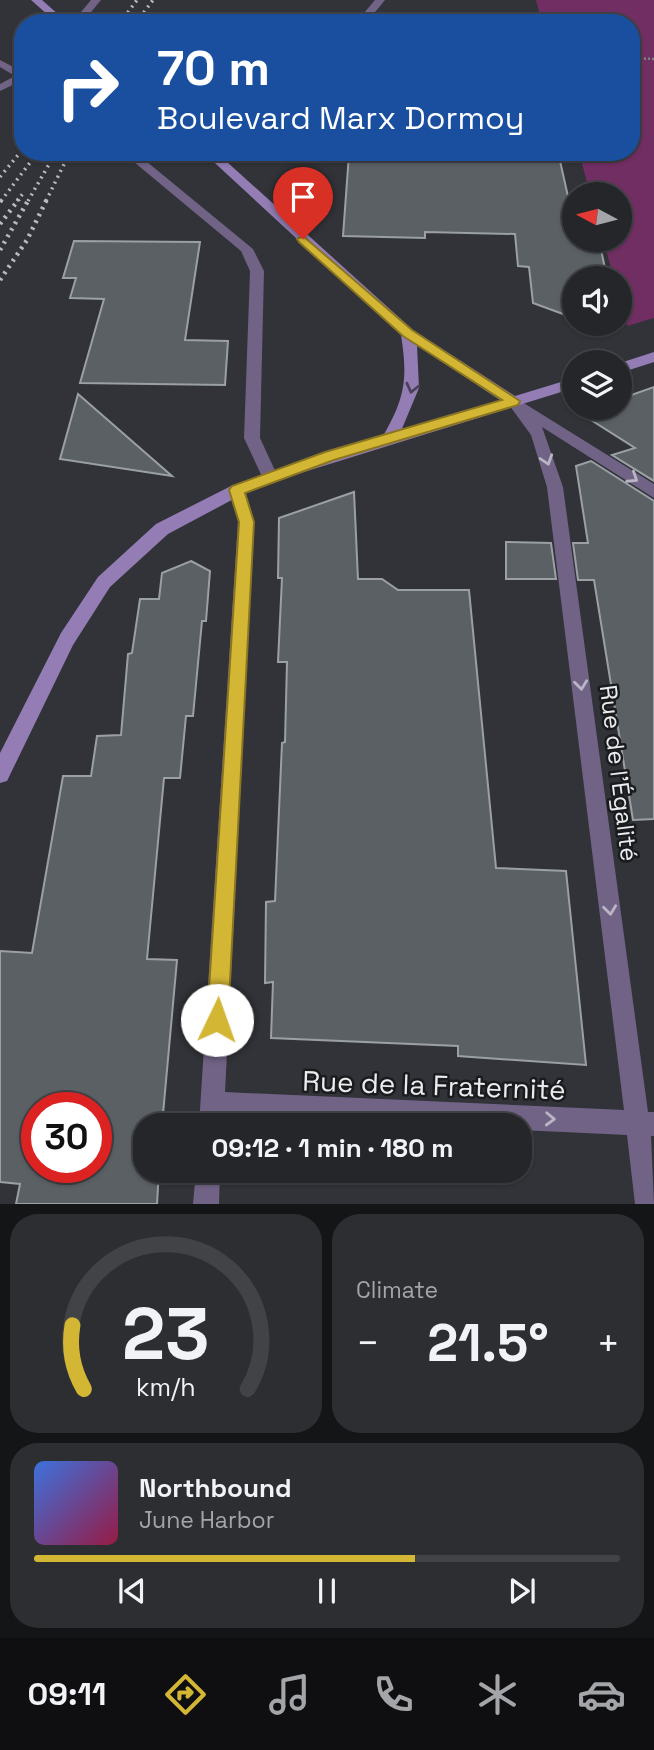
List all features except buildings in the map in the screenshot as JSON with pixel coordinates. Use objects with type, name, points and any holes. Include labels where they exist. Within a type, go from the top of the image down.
[{"type":"main road","points":[[36,0],[52,14]]},
{"type":"main road","points":[[219,161],[408,333],[514,401]]},
{"type":"main road","points":[[389,439],[406,409],[415,379],[408,333]]},
{"type":"main road","points":[[632,364],[654,357]]},
{"type":"main road","points":[[0,774],[67,639],[104,582],[162,529],[237,490],[270,477],[562,387]]},
{"type":"street","points":[[84,14],[96,0]]},
{"type":"street","points":[[369,14],[380,0]]},
{"type":"street","points":[[139,161],[247,249],[257,271],[252,438],[270,477]]},
{"type":"street","points":[[514,401],[654,492]]},
{"type":"street","name":"Rue de l'Égalité","points":[[514,401],[538,433],[555,487],[646,1123],[648,1204]]},
{"type":"street","points":[[212,1113],[246,522],[237,490]]},
{"type":"street","name":"Rue de la Fraternité","points":[[532,1121],[646,1123]]},
{"type":"street","points":[[206,1204],[207,1183]]},
{"type":"shaded area","points":[[536,0],[654,0],[654,318],[632,325],[632,266],[611,266],[606,252],[632,252],[632,182],[587,182],[581,161],[640,161],[640,14],[540,14]]},
{"type":"railway","points":[[127,14],[137,0]]},
{"type":"railway","points":[[143,14],[153,0]]},
{"type":"railway","points":[[0,177],[14,160]]},
{"type":"railway","points":[[1,201],[31,161]]},
{"type":"railway","points":[[28,201],[51,161]]},
{"type":"railway","points":[[46,201],[66,161]]},
{"type":"railway","points":[[17,201],[25,191]]},
{"type":"railway","points":[[0,224],[19,199]]},
{"type":"railway","points":[[0,250],[29,199]]},
{"type":"railway","points":[[0,280],[27,240],[47,199]]},
{"type":"route","points":[[217,1020],[246,522],[237,490],[330,456],[514,401],[408,333],[303,239]]}]
